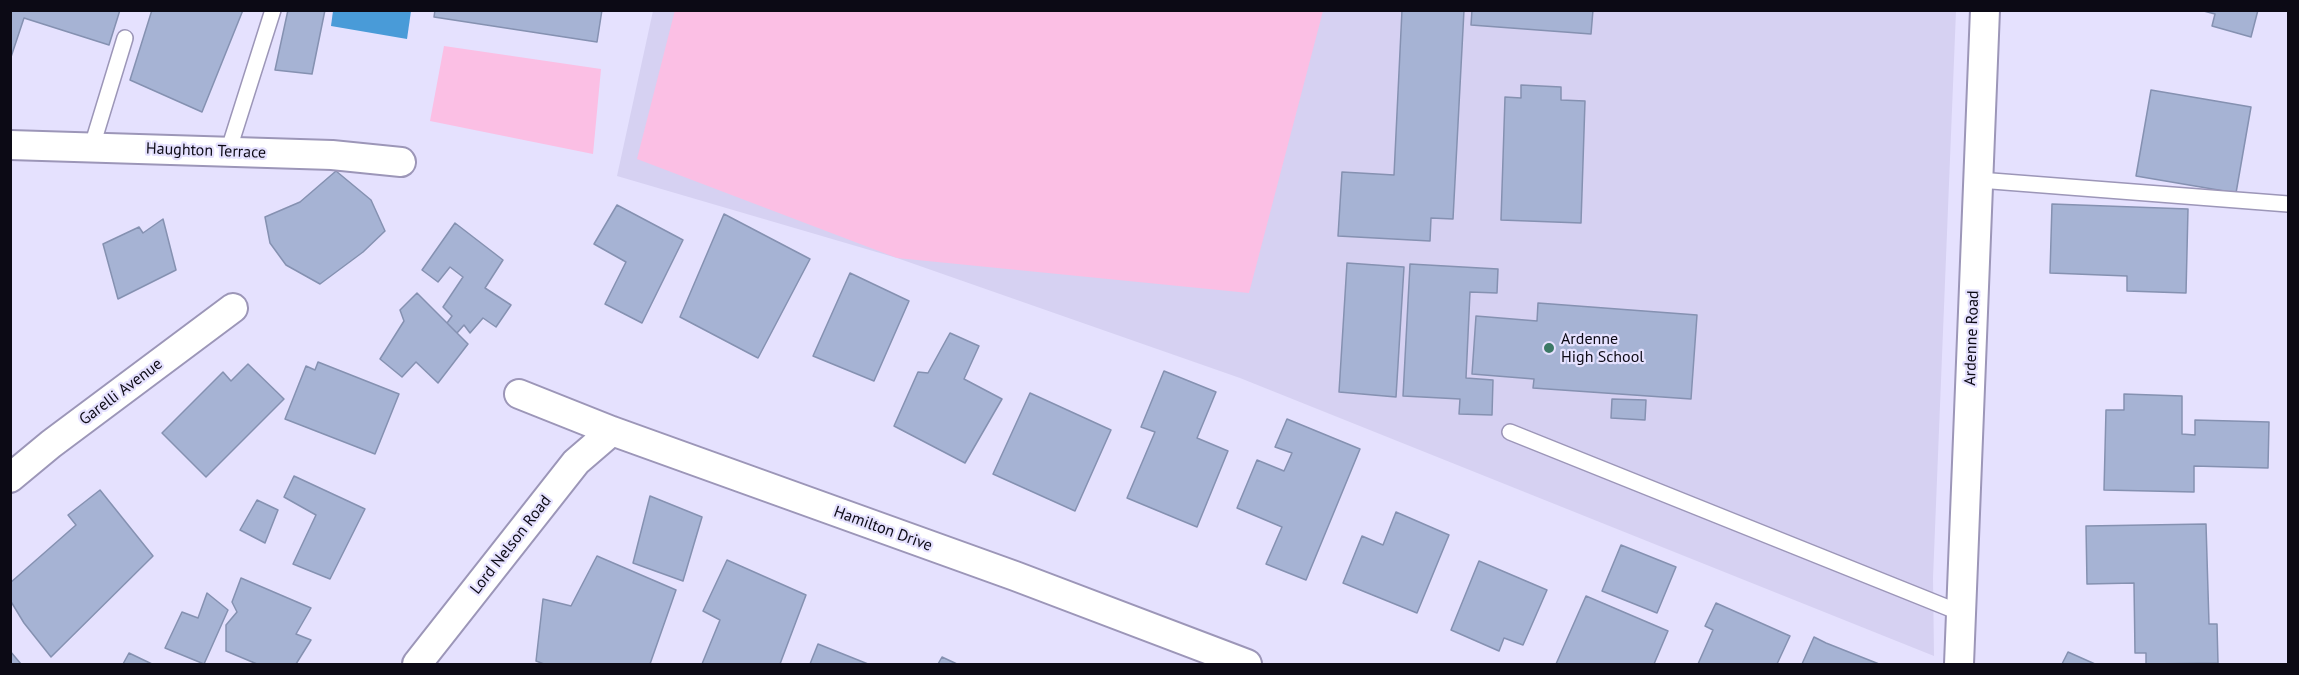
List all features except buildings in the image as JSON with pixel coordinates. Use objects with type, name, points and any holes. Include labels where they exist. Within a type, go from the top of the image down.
[{"type":"street","name":"Ardenne Road","points":[[1959,664],[1986,10]]},
{"type":"street","name":"Haughton Terrace","points":[[10,145],[332,155],[401,162]]},
{"type":"street","name":"Garelli Avenue","points":[[10,478],[51,444],[233,308]]},
{"type":"street","name":"Hamilton Drive","points":[[519,394],[612,431],[1015,576],[1247,664]]},
{"type":"street","name":"Lord Nelson Road","points":[[417,664],[576,462],[612,431]]},
{"type":"lane","points":[[228,152],[273,10]]},
{"type":"lane","points":[[92,146],[125,38]]},
{"type":"lane","points":[[1979,180],[2289,204]]},
{"type":"lane","points":[[1510,432],[1961,613]]},
{"type":"shaded area","points":[[675,10],[1323,11],[1249,293],[897,258],[637,159]]},
{"type":"shaded area","name":"Ardenne High School","points":[[653,11],[1956,11],[1933,578],[1934,656],[1240,378],[897,258],[617,176]]},
{"type":"shaded area","points":[[444,46],[601,69],[593,154],[430,121]]},
{"type":"water","points":[[333,11],[411,11],[407,39],[331,26]]},
{"type":"place","name":"Ardenne High School","points":[[1549,348]]}]
